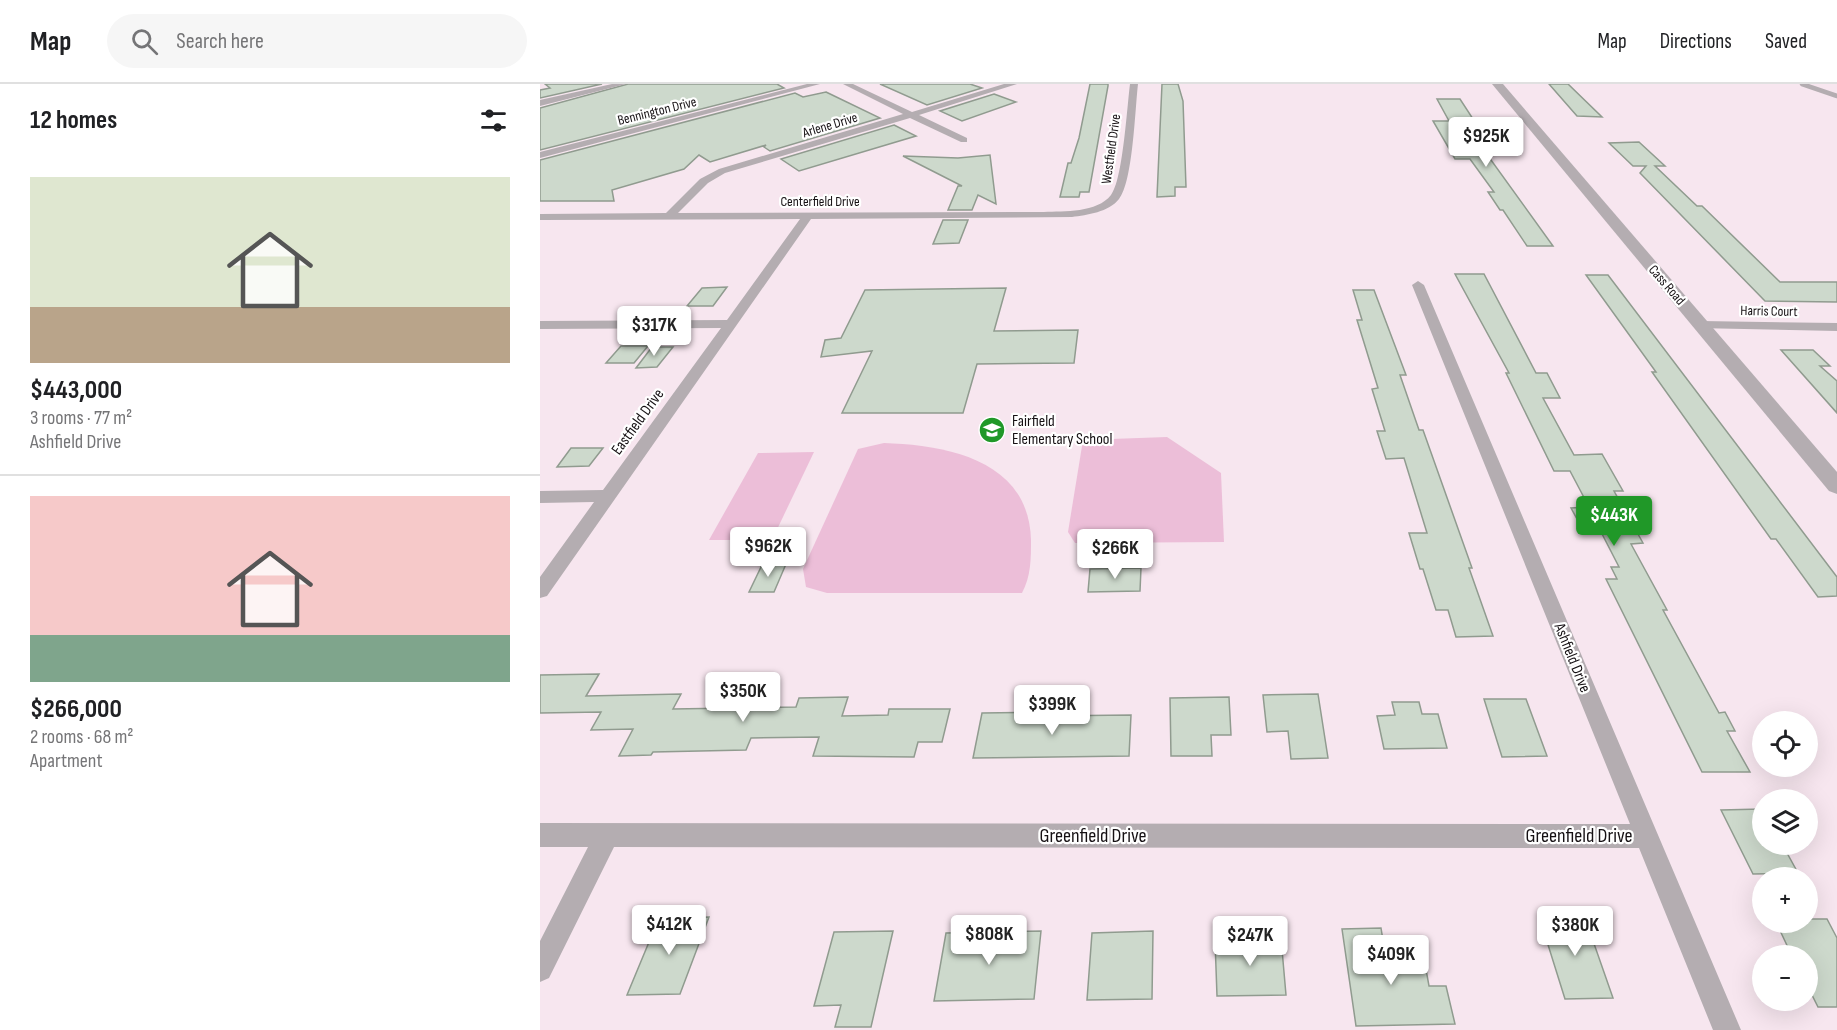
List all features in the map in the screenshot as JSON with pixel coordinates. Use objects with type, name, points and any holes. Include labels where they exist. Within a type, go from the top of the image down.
[{"type":"street","points":[[540,103],[622,84]]},
{"type":"street","name":"Bennington Drive","points":[[540,155],[816,84]]},
{"type":"street","points":[[847,84],[964,141]]},
{"type":"street","name":"Arlene Drive","points":[[669,216],[704,181],[722,171],[1013,84]]},
{"type":"street","name":"Westfield Drive","points":[[1099,208],[1116,197],[1120,191],[1134,84]]},
{"type":"street","name":"Cass Road","points":[[1497,84],[1837,486]]},
{"type":"street","name":"Centerfield Drive","points":[[540,216],[1068,214],[1099,208]]},
{"type":"street","name":"Eastfield Drive","points":[[540,591],[808,216]]},
{"type":"street","name":"Ashfield Drive","points":[[1418,285],[1727,1030]]},
{"type":"street","points":[[540,325],[730,324]]},
{"type":"street","name":"Harris Court","points":[[1701,325],[1837,327]]},
{"type":"street","points":[[540,497],[607,496]]},
{"type":"street","name":"Greenfield Drive","points":[[540,835],[606,837],[1646,836]]},
{"type":"street","points":[[540,969],[606,837]]},
{"type":"lane","points":[[1802,84],[1837,96]]},
{"type":"shaded area","points":[[1167,437],[1221,473],[1224,542],[1075,543],[1068,532],[1083,440]]},
{"type":"shaded area","points":[[884,443],[908,444],[958,453],[980,462],[1000,475],[1016,491],[1027,513],[1031,540],[1029,574],[1022,593],[827,593],[806,587],[803,569],[858,449]]},
{"type":"shaded area","points":[[814,452],[772,540],[709,540],[758,453]]},
{"type":"building","points":[[545,84],[602,84],[540,98],[540,90],[550,88]]},
{"type":"building","points":[[628,84],[777,84],[784,88],[540,150],[540,108]]},
{"type":"building","points":[[880,84],[970,84],[982,88],[927,105]]},
{"type":"building","points":[[1090,84],[1108,84],[1108,86],[1089,192],[1080,192],[1079,197],[1060,197],[1068,163],[1071,163],[1079,138]]},
{"type":"building","points":[[1162,84],[1178,84],[1183,101],[1186,187],[1175,187],[1175,196],[1157,197]]},
{"type":"building","points":[[1549,84],[1568,84],[1602,117],[1577,116]]},
{"type":"building","points":[[826,92],[880,118],[770,151],[764,147],[766,145],[710,162],[699,155],[684,169],[612,190],[614,201],[540,201],[540,160],[795,93],[803,97]]},
{"type":"building","points":[[994,94],[1016,102],[962,121],[940,111]]},
{"type":"building","points":[[1437,99],[1460,99],[1488,142],[1478,142],[1553,246],[1527,246],[1488,192],[1494,192],[1470,159],[1455,159],[1433,121],[1449,121]]},
{"type":"building","points":[[894,125],[916,136],[799,171],[781,159]]},
{"type":"building","points":[[1639,142],[1665,166],[1655,166],[1697,206],[1702,206],[1780,282],[1837,282],[1837,302],[1765,301],[1640,173],[1646,166],[1633,166],[1609,143]]},
{"type":"building","points":[[990,155],[996,204],[978,195],[972,210],[948,210],[958,186],[962,186],[903,156],[958,158]]},
{"type":"building","points":[[943,220],[968,220],[959,243],[933,244]]},
{"type":"building","points":[[1455,274],[1484,274],[1536,373],[1547,373],[1560,398],[1543,398],[1574,455],[1602,454],[1623,491],[1614,491],[1643,543],[1631,544],[1667,610],[1663,610],[1719,713],[1725,712],[1735,731],[1727,731],[1750,772],[1702,772],[1606,579],[1617,579],[1611,567],[1619,567],[1600,530],[1583,530],[1571,508],[1589,507],[1570,471],[1554,471],[1506,373],[1509,373]]},
{"type":"building","points":[[1586,275],[1608,275],[1837,577],[1837,596],[1818,597],[1776,539],[1771,539]]},
{"type":"building","points":[[727,287],[713,306],[687,306],[702,288]]},
{"type":"building","points":[[1006,288],[994,331],[1078,330],[1074,363],[977,364],[963,413],[842,413],[872,351],[821,357],[825,340],[841,338],[865,290]]},
{"type":"building","points":[[1353,290],[1374,290],[1406,375],[1400,375],[1419,430],[1423,430],[1472,568],[1469,568],[1493,636],[1456,637],[1448,610],[1436,610],[1409,533],[1427,533],[1404,458],[1386,459],[1377,431],[1385,431],[1372,389],[1378,388],[1357,320],[1362,320]]},
{"type":"building","points":[[621,346],[648,346],[634,363],[606,363]]},
{"type":"building","points":[[652,347],[673,347],[657,367],[636,368]]},
{"type":"building","points":[[1781,350],[1813,350],[1830,366],[1820,366],[1837,381],[1837,413]]},
{"type":"building","points":[[571,448],[603,448],[589,466],[557,467]]},
{"type":"building","points":[[786,564],[774,592],[749,592],[762,565]]},
{"type":"building","points":[[1141,568],[1140,591],[1088,592],[1090,569]]},
{"type":"building","points":[[599,674],[586,696],[681,694],[673,709],[796,707],[799,698],[848,697],[842,716],[888,715],[889,709],[950,709],[942,742],[918,742],[914,757],[813,756],[819,737],[751,738],[746,750],[653,752],[651,755],[619,756],[633,729],[591,730],[601,712],[540,713],[540,675]]},
{"type":"building","points":[[1318,694],[1328,758],[1291,759],[1288,731],[1267,732],[1263,695]]},
{"type":"building","points":[[1229,697],[1231,735],[1211,735],[1212,756],[1171,756],[1170,698]]},
{"type":"building","points":[[1484,699],[1526,699],[1547,756],[1502,757]]},
{"type":"building","points":[[1392,702],[1419,702],[1422,714],[1438,714],[1447,748],[1384,749],[1377,716],[1395,715]]},
{"type":"building","points":[[1045,712],[1044,716],[1131,715],[1129,756],[973,758],[982,713]]},
{"type":"building","points":[[1752,809],[1752,855],[1788,855],[1795,867],[1752,867],[1752,872],[1721,810]]},
{"type":"building","points":[[1584,915],[1613,998],[1565,999],[1539,916]]},
{"type":"building","points":[[709,917],[680,994],[627,995],[659,918]]},
{"type":"building","points":[[1818,919],[1827,919],[1837,938],[1837,1007],[1818,1007],[1818,945],[1787,945],[1781,933],[1818,933]]},
{"type":"building","points":[[1381,928],[1387,965],[1425,964],[1429,986],[1446,986],[1455,1024],[1356,1026],[1342,929]]},
{"type":"building","points":[[893,931],[871,1027],[835,1027],[841,1005],[814,1006],[834,932]]},
{"type":"building","points":[[1041,931],[1034,999],[934,1001],[946,933]]},
{"type":"building","points":[[1153,931],[1152,999],[1087,1000],[1092,933]]},
{"type":"building","points":[[1281,938],[1286,995],[1217,996],[1215,940]]},
{"type":"place","name":"Fairfield Elementary School","points":[[992,430]]}]
